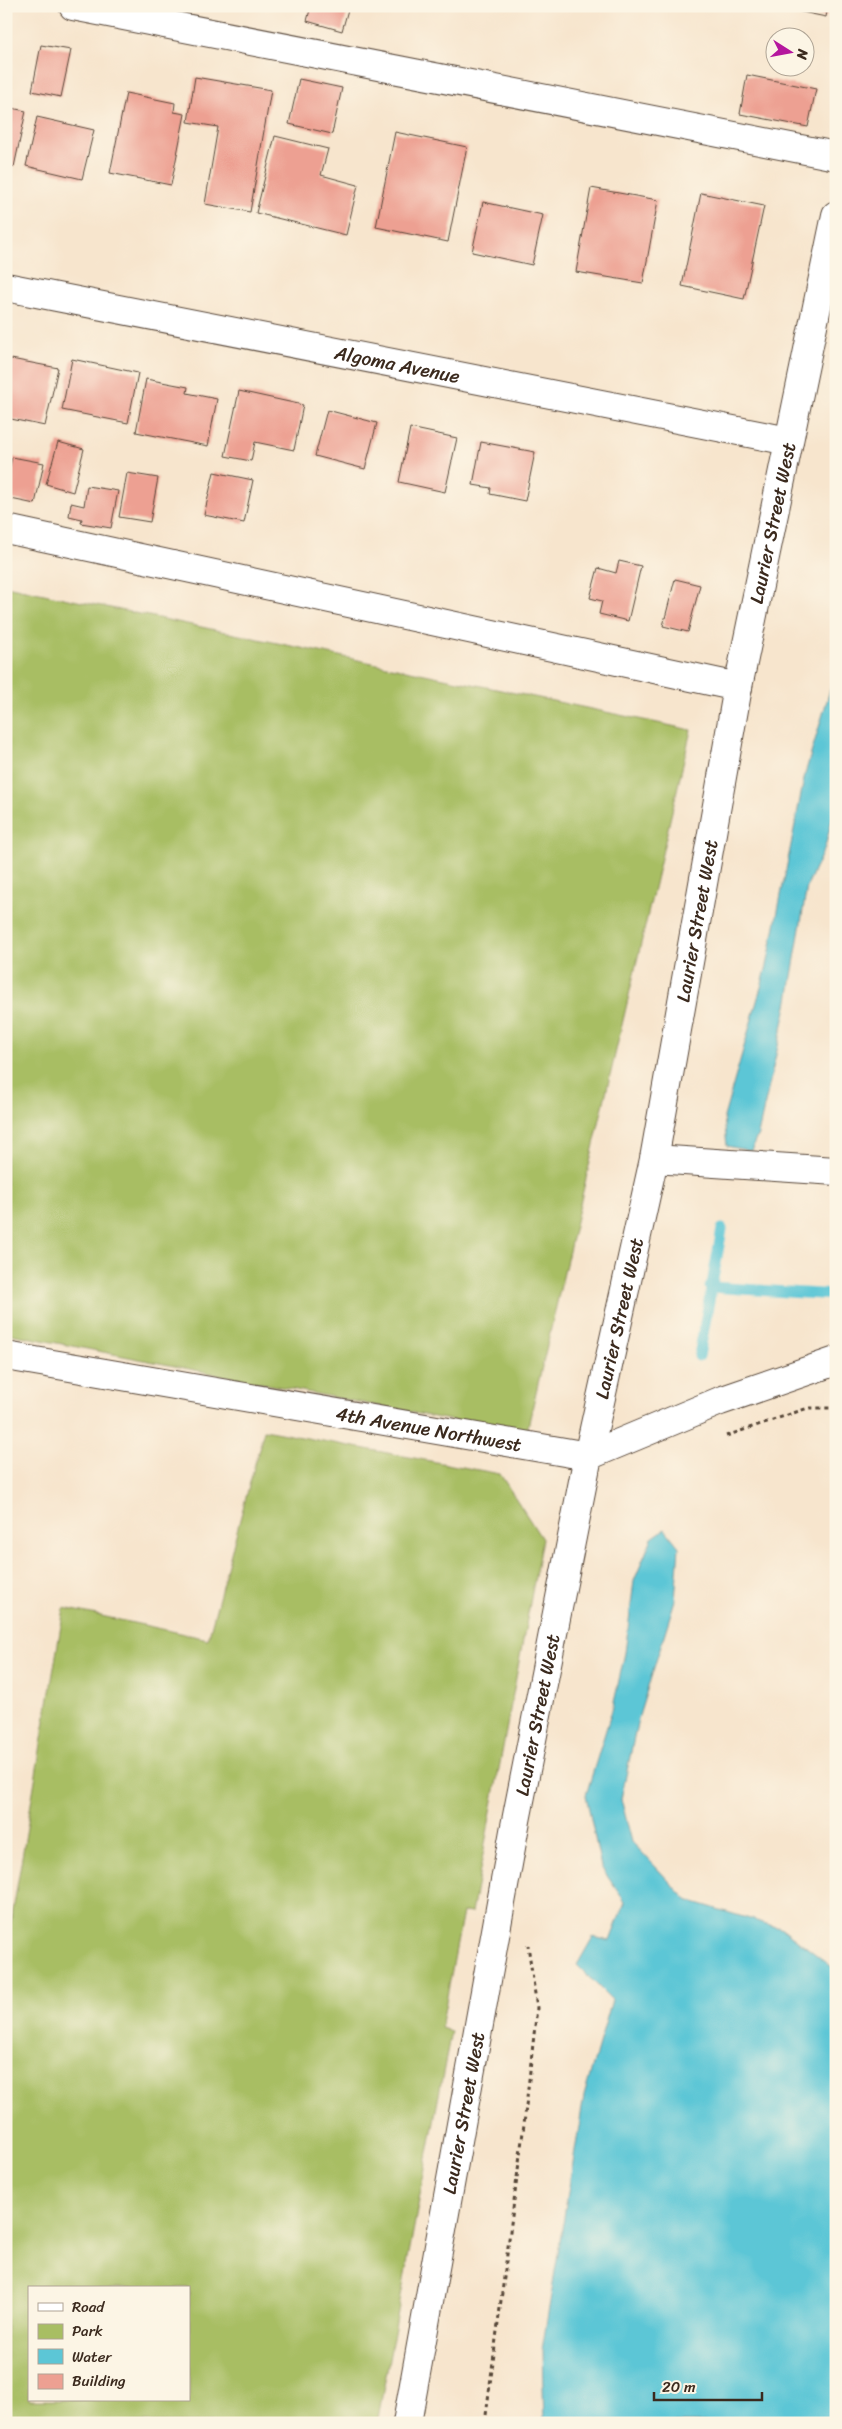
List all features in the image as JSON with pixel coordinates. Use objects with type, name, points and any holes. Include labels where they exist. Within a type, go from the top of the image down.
[{"type":"street","points":[[73,6],[836,156]]},
{"type":"street","name":"Laurier Street West","points":[[407,2423],[514,1831],[588,1456],[654,1159],[738,687],[836,215]]},
{"type":"street","name":"Algoma Avenue","points":[[6,287],[790,441]]},
{"type":"street","points":[[6,529],[738,687]]},
{"type":"street","points":[[654,1159],[836,1170]]},
{"type":"street","name":"4th Avenue Northwest","points":[[6,1356],[588,1456]]},
{"type":"street","points":[[588,1456],[720,1401],[836,1360]]},
{"type":"path","points":[[723,1438],[808,1408],[836,1408]]},
{"type":"path","points":[[486,2423],[524,2124],[536,2008],[527,1938]]},
{"type":"green space","points":[[6,586],[691,730],[526,1435],[6,1333]]},
{"type":"green space","points":[[264,1430],[500,1474],[542,1539],[472,1913],[463,1912],[441,2028],[451,2031],[377,2423],[6,2423],[6,1952],[64,1608],[208,1639]]},
{"type":"water","points":[[836,670],[836,803],[825,847],[807,886],[787,1006],[758,1134],[751,1151],[727,1146],[724,1117],[767,966],[805,774]]},
{"type":"water","points":[[665,1529],[679,1547],[675,1600],[638,1719],[621,1799],[632,1842],[687,1900],[783,1929],[836,1970],[836,2423],[544,2423],[542,2350],[584,2096],[612,2000],[577,1965],[593,1937],[610,1941],[625,1902],[601,1867],[586,1795],[613,1707],[625,1653],[634,1581],[652,1538]]},
{"type":"building","points":[[311,6],[349,6],[342,31],[307,21]]},
{"type":"building","points":[[773,6],[828,6],[826,17]]},
{"type":"building","points":[[41,45],[71,50],[61,97],[32,91]]},
{"type":"building","points":[[747,75],[816,89],[808,127],[740,114]]},
{"type":"building","points":[[195,77],[271,90],[250,212],[205,204],[218,127],[188,122]]},
{"type":"building","points":[[299,79],[342,88],[332,134],[289,124]]},
{"type":"building","points":[[126,93],[175,103],[174,112],[185,114],[171,185],[110,173]]},
{"type":"building","points":[[6,107],[26,111],[14,167],[6,165]]},
{"type":"building","points":[[37,117],[94,130],[82,179],[26,166]]},
{"type":"building","points":[[395,132],[467,147],[448,242],[376,227]]},
{"type":"building","points":[[275,136],[328,149],[321,175],[358,185],[346,235],[256,213]]},
{"type":"building","points":[[591,188],[658,200],[643,283],[576,272]]},
{"type":"building","points":[[701,193],[764,206],[744,299],[682,286]]},
{"type":"building","points":[[483,202],[543,215],[532,265],[472,252]]},
{"type":"building","points":[[6,358],[58,368],[45,426],[6,418]]},
{"type":"building","points":[[72,359],[138,373],[128,423],[62,410]]},
{"type":"building","points":[[146,379],[188,387],[187,393],[217,399],[208,446],[136,432]]},
{"type":"building","points":[[239,391],[303,405],[294,450],[255,442],[251,461],[225,456]]},
{"type":"building","points":[[327,410],[377,423],[365,469],[315,456]]},
{"type":"building","points":[[410,428],[457,438],[445,492],[399,482]]},
{"type":"building","points":[[58,442],[84,449],[73,492],[46,484]]},
{"type":"building","points":[[481,442],[535,452],[525,501],[490,494],[491,488],[473,485]]},
{"type":"building","points":[[12,457],[44,463],[35,504],[6,498],[6,485]]},
{"type":"building","points":[[214,472],[253,480],[244,523],[204,515]]},
{"type":"building","points":[[127,473],[158,478],[150,522],[119,517]]},
{"type":"building","points":[[87,486],[118,491],[111,528],[81,523],[82,519],[69,516],[71,503],[84,506]]},
{"type":"building","points":[[619,561],[641,566],[628,621],[599,614],[602,601],[590,598],[598,568],[616,573]]},
{"type":"building","points":[[675,579],[700,585],[688,632],[663,626]]},
{"type":"waterway","points":[[699,1356],[722,1229]]},
{"type":"waterway","points":[[710,1287],[836,1295]]}]
